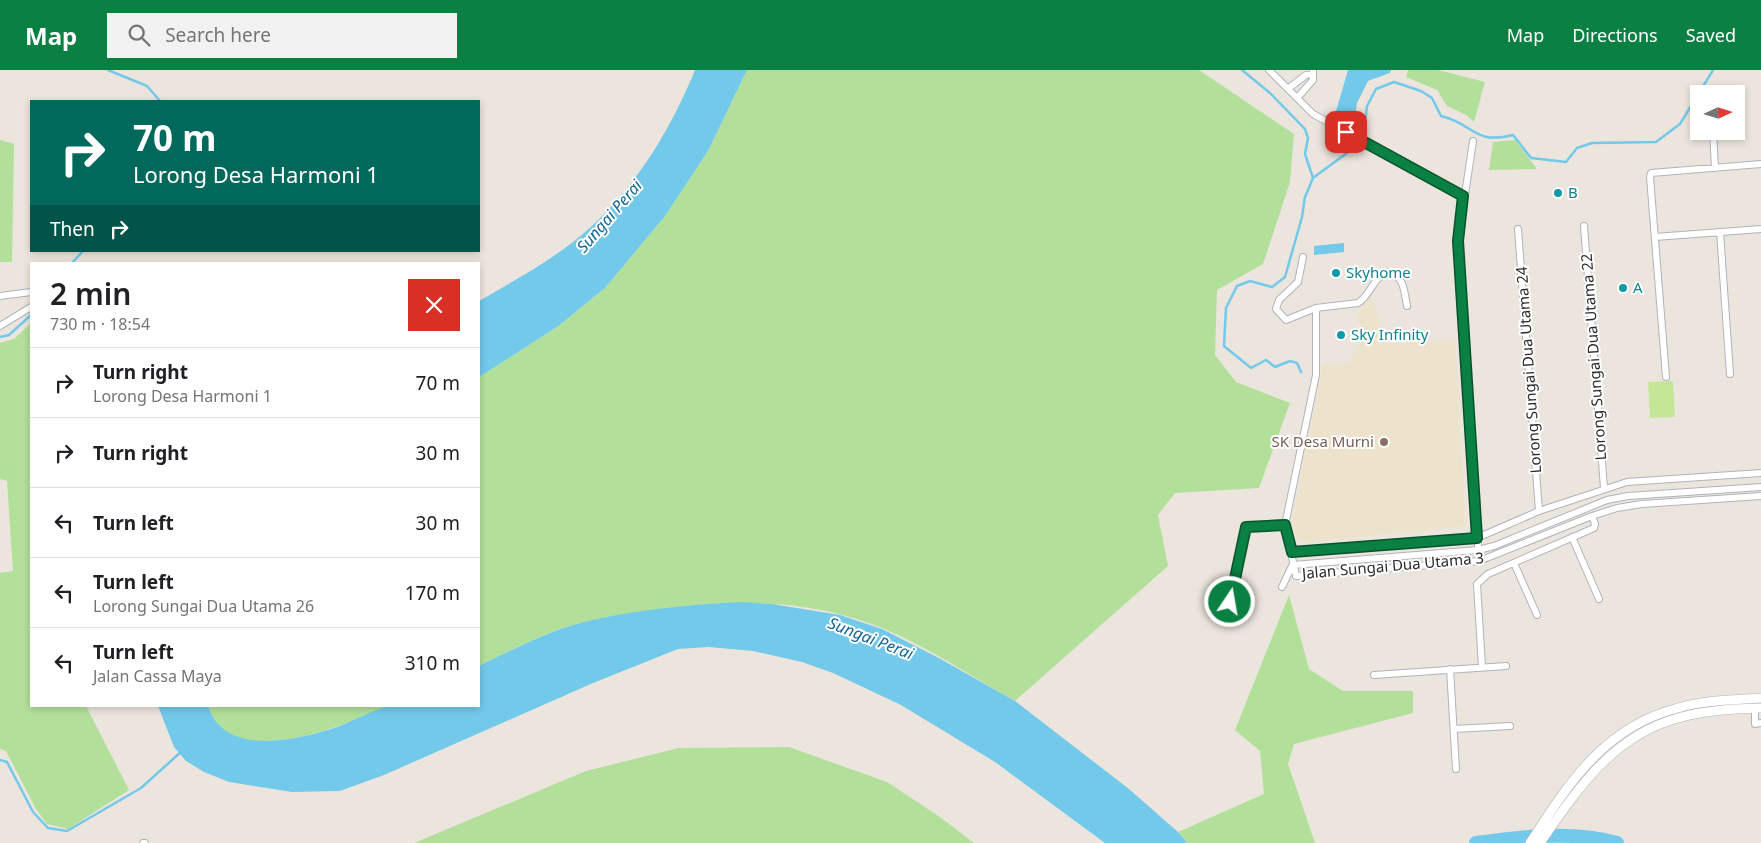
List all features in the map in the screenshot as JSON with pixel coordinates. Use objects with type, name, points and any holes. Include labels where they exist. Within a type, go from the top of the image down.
[{"type":"street","points":[[1269,70],[1313,114],[1463,196]]},
{"type":"street","points":[[1289,88],[1312,72],[1313,80],[1298,98]]},
{"type":"street","points":[[1713,140],[1715,168]]},
{"type":"street","points":[[1473,141],[1463,196],[1458,241],[1479,561]]},
{"type":"street","points":[[1666,377],[1654,237],[1651,173],[1761,164]]},
{"type":"street","name":"Lorong Sungai Dua Utama 22","points":[[1584,226],[1604,488]]},
{"type":"street","name":"Lorong Sungai Dua Utama 24","points":[[1518,229],[1539,511]]},
{"type":"street","points":[[1654,237],[1761,229]]},
{"type":"street","points":[[1720,232],[1730,374]]},
{"type":"street","points":[[1303,257],[1298,282],[1279,300],[1276,309],[1286,320],[1316,308],[1358,302],[1362,300],[1378,277],[1388,272],[1394,274],[1403,284],[1407,306]]},
{"type":"street","points":[[0,296],[30,292]]},
{"type":"street","points":[[0,326],[30,308]]},
{"type":"street","points":[[1230,602],[1246,527],[1285,525],[1316,375],[1316,308]]},
{"type":"street","points":[[1292,552],[1477,538],[1539,511],[1604,488],[1627,482],[1761,473]]},
{"type":"street","points":[[1688,479],[1697,500]]},
{"type":"street","name":"Jalan Sungai Dua Utama 3","points":[[1293,565],[1478,550],[1494,546],[1607,500],[1628,496],[1761,487]]},
{"type":"street","name":"Jalan Sungai Dua Utama 3","points":[[1285,525],[1292,552],[1294,574],[1298,576],[1479,561],[1592,516],[1642,504],[1761,496]]},
{"type":"street","points":[[1482,667],[1477,584],[1483,577],[1594,528],[1595,524],[1592,516]]},
{"type":"street","points":[[1572,537],[1598,599]]},
{"type":"street","points":[[1514,563],[1537,616]]},
{"type":"street","points":[[1282,587],[1293,565]]},
{"type":"street","points":[[1374,675],[1506,666]]},
{"type":"street","points":[[1450,669],[1456,769]]},
{"type":"street","points":[[1540,843],[1575,776],[1609,742],[1635,725],[1678,708],[1761,698]]},
{"type":"street","points":[[1530,843],[1558,808],[1599,764],[1615,750],[1639,734],[1664,722],[1691,715],[1758,708],[1755,724],[1761,723]]},
{"type":"street","points":[[1454,729],[1510,726]]},
{"type":"shaded area","name":"SK Desa Murni","points":[[1371,296],[1384,333],[1385,344],[1455,340],[1466,526],[1303,543],[1295,537],[1292,521],[1323,364],[1350,362],[1361,339],[1357,316]]},
{"type":"green space","points":[[747,70],[1199,70],[1294,134],[1290,182],[1263,264],[1217,290],[1215,355],[1236,382],[1290,403],[1259,488],[1175,493],[1158,515],[1168,566],[1015,701],[933,653],[882,628],[822,610],[760,603],[729,603],[667,608],[588,621],[537,638],[480,666],[480,376],[557,327],[605,288],[665,216],[708,151]]},
{"type":"green space","points":[[1408,70],[1438,70],[1485,82],[1474,122],[1466,115],[1447,106],[1437,90],[1406,77]]},
{"type":"green space","points":[[0,140],[14,144],[12,262],[0,262]]},
{"type":"green space","points":[[1515,140],[1537,169],[1489,170],[1493,142]]},
{"type":"green space","points":[[30,324],[30,707],[87,707],[129,790],[68,829],[47,824],[36,809],[6,751],[0,749],[0,573],[13,571],[7,481],[0,479],[0,343],[14,339]]},
{"type":"green space","points":[[1673,381],[1675,417],[1650,418],[1648,382]]},
{"type":"green space","points":[[1289,595],[1309,669],[1343,691],[1413,691],[1413,713],[1294,744],[1288,764],[1315,843],[1187,843],[1178,832],[1264,794],[1260,751],[1235,730]]},
{"type":"green space","points":[[209,707],[387,707],[319,732],[291,739],[264,741],[240,738],[220,727]]},
{"type":"green space","points":[[789,747],[887,782],[940,817],[974,843],[414,843],[586,771],[679,748]]},
{"type":"water","name":"Sungai Perai","points":[[695,70],[747,70],[708,151],[665,216],[605,288],[557,327],[480,376],[480,300],[567,247],[609,209],[639,173],[664,133]]},
{"type":"water","points":[[1348,70],[1391,70],[1390,73],[1368,81],[1357,103],[1353,128],[1334,118]]},
{"type":"water","points":[[1344,243],[1344,252],[1314,255],[1314,246]]},
{"type":"water","name":"Sungai Perai","points":[[743,602],[772,604],[840,615],[882,629],[937,657],[1015,701],[1129,789],[1178,832],[1187,843],[1105,843],[995,762],[901,705],[833,673],[802,662],[753,651],[709,647],[678,649],[593,683],[384,775],[340,791],[292,792],[229,782],[204,772],[186,761],[174,747],[158,707],[209,707],[217,722],[230,733],[246,739],[264,741],[302,737],[321,732],[387,707],[480,707],[480,666],[513,649],[573,625],[593,620],[635,612],[701,604]]},
{"type":"waterway","points":[[108,70],[147,86],[159,100]]},
{"type":"waterway","points":[[1242,70],[1270,93],[1305,129],[1308,138],[1305,154],[1313,178],[1305,197],[1302,217],[1285,277],[1272,287],[1250,281],[1237,286],[1226,308],[1224,346],[1251,368],[1266,360],[1275,367],[1290,361],[1297,363],[1301,372]]},
{"type":"waterway","points":[[1364,131],[1367,106],[1376,89],[1394,82],[1421,91],[1432,98],[1441,116],[1475,132],[1490,137],[1513,135],[1531,158],[1566,162],[1577,148],[1592,143],[1656,142],[1680,124],[1713,70]]},
{"type":"waterway","points":[[1313,178],[1355,147]]},
{"type":"waterway","points":[[73,262],[82,252]]},
{"type":"waterway","points":[[0,337],[9,335],[30,316]]},
{"type":"waterway","points":[[0,760],[7,762],[33,812],[48,828],[67,831],[141,788],[182,751]]},
{"type":"waterway","points":[[1476,843],[1547,836],[1583,837],[1617,843]]},
{"type":"place","name":"B","points":[[1558,193]]},
{"type":"place","name":"Skyhome","points":[[1336,273]]},
{"type":"place","name":"A","points":[[1623,288]]},
{"type":"place","name":"Sky Infinity","points":[[1341,335]]},
{"type":"place","name":"SK Desa Murni","points":[[1384,442]]},
{"type":"route","points":[[1230,602],[1246,527],[1285,525],[1292,552],[1477,538],[1458,241],[1463,196],[1346,132]]}]
